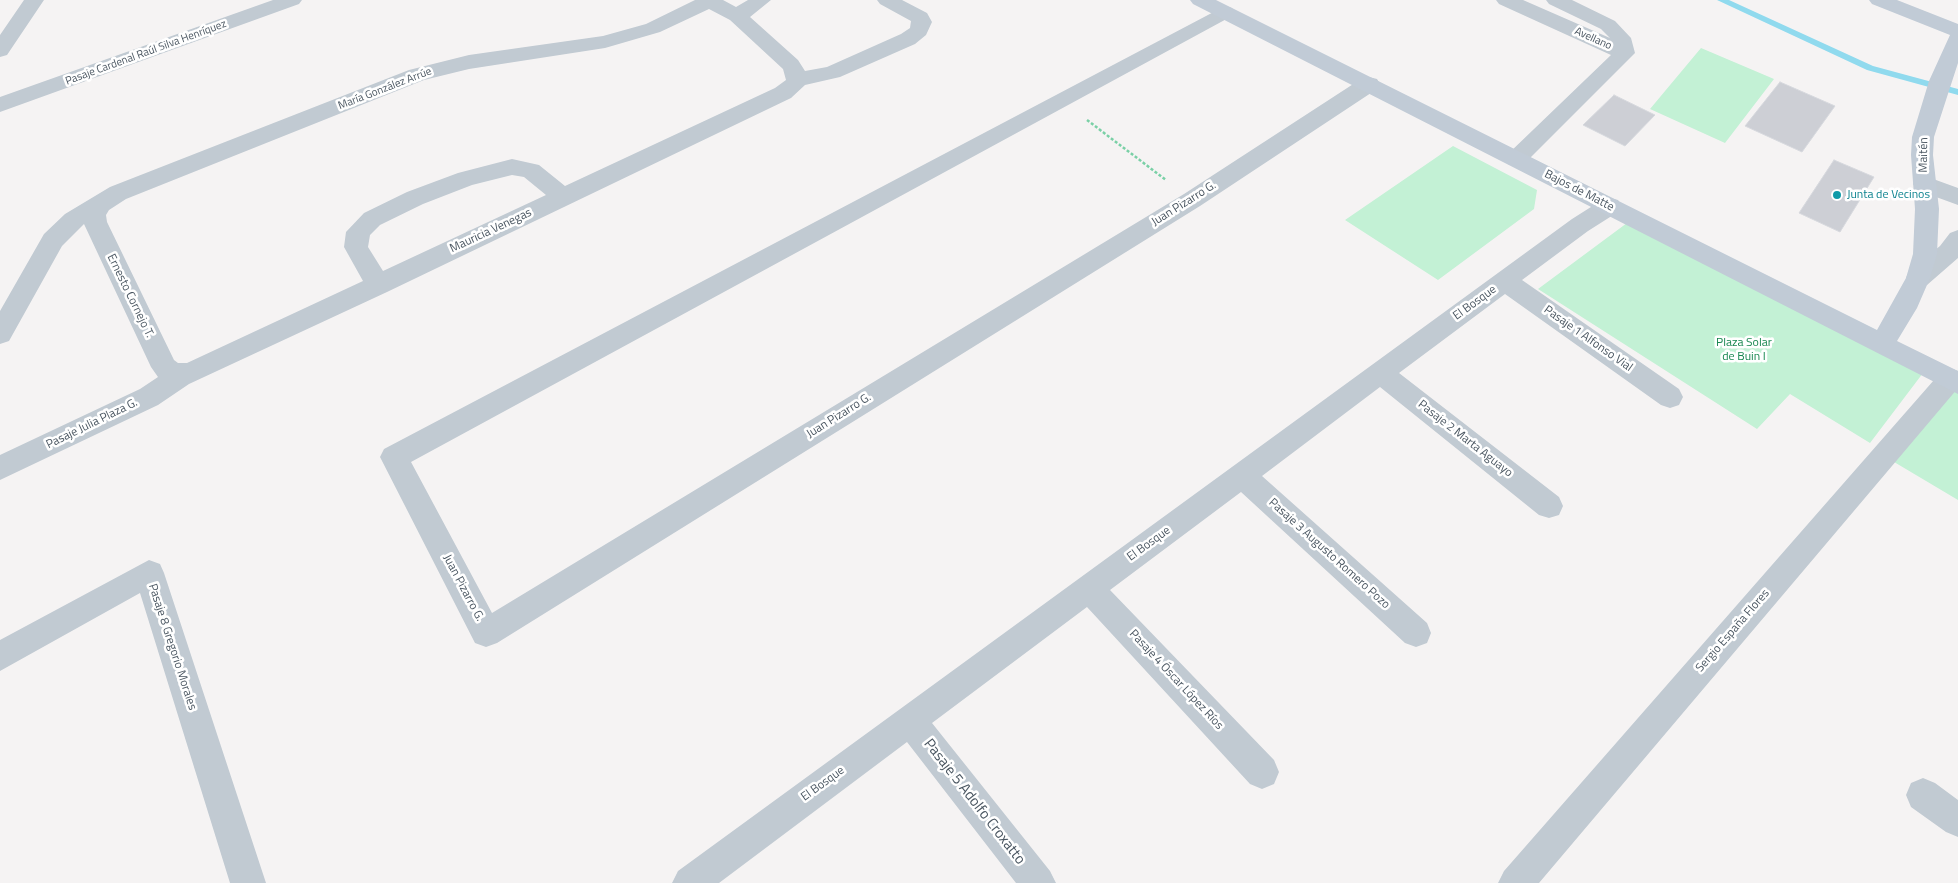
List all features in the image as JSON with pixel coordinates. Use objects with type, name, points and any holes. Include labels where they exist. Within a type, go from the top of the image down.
[{"type":"main road","name":"Bajos de Matte","points":[[1200,0],[1954,381]]},
{"type":"main road","points":[[1879,0],[1958,31]]},
{"type":"main road","name":"Maitén","points":[[1882,344],[1904,308],[1918,278],[1925,254],[1927,234],[1923,137],[1940,81],[1958,38]]},
{"type":"street","points":[[0,50],[34,0]]},
{"type":"street","name":"Pasaje Cardenal Raúl Silva Henríquez","points":[[0,105],[292,0]]},
{"type":"street","points":[[738,16],[761,0]]},
{"type":"street","points":[[711,1],[738,16],[792,65],[797,75],[797,80],[833,72],[908,39],[919,32],[922,22],[920,18],[887,0]]},
{"type":"street","name":"Avellano","points":[[1506,0],[1624,53]]},
{"type":"street","name":"Avellano","points":[[1556,0],[1608,25],[1621,38],[1624,53]]},
{"type":"street","name":"María González Arrúe","points":[[98,207],[118,193],[416,75],[468,62],[613,40],[653,28],[711,1]]},
{"type":"street","name":"Juan Pizarro G.","points":[[1225,12],[394,457],[486,633],[1192,200],[1369,84]]},
{"type":"street","points":[[1516,159],[1624,53]]},
{"type":"street","name":"Mauricia Venegas","points":[[181,375],[205,367],[783,93],[794,85],[797,80]]},
{"type":"street","points":[[378,285],[356,247],[358,232],[372,219],[415,198],[466,179],[512,167],[531,171],[563,197]]},
{"type":"street","points":[[1925,184],[1958,198]]},
{"type":"street","name":"El Bosque","points":[[704,879],[910,720],[1505,281],[1610,206]]},
{"type":"street","points":[[0,334],[53,240],[73,220],[98,207]]},
{"type":"street","name":"Ernesto Cornejo T.","points":[[98,207],[94,215],[95,222],[164,367],[174,374],[181,375]]},
{"type":"street","name":"Maitén","points":[[1918,278],[1948,252],[1958,239]]},
{"type":"street","name":"Pasaje 1 Alfonso Vial","points":[[1505,281],[1670,397]]},
{"type":"street","name":"Pasaje 2 Marta Aguayo","points":[[1381,373],[1548,506]]},
{"type":"street","name":"Pasaje Julia Plaza G.","points":[[0,468],[149,397],[181,375]]},
{"type":"street","name":"Sergio España Flores","points":[[1516,883],[1954,381]]},
{"type":"street","name":"Pasaje 3 Augusto Romero Pozo","points":[[1242,475],[1416,634]]},
{"type":"street","name":"Pasaje 8 Gregorio Morales","points":[[0,656],[149,574],[248,883]]},
{"type":"street","name":"Pasaje 4 Óscar López Ríos","points":[[1090,588],[1262,772]]},
{"type":"street","name":"Pasaje 5 Adolfo Croxatto","points":[[910,720],[1038,883]]},
{"type":"street","points":[[1923,795],[1958,820]]},
{"type":"path","points":[[1062,100],[1192,200]]},
{"type":"green space","points":[[1701,48],[1774,79],[1725,143],[1650,109]]},
{"type":"green space","points":[[1453,146],[1537,190],[1534,209],[1438,280],[1345,220]]},
{"type":"green space","name":"Plaza Solar de Buin I","points":[[1627,223],[1923,373],[1870,443],[1790,394],[1757,429],[1538,289]]},
{"type":"green space","points":[[1947,389],[1958,392],[1958,500],[1884,456]]},
{"type":"building","points":[[1780,82],[1835,106],[1802,152],[1745,126]]},
{"type":"building","points":[[1614,95],[1655,115],[1625,146],[1583,125]]},
{"type":"building","name":"Junta de Vecinos","points":[[1834,160],[1874,177],[1840,232],[1799,213]]},
{"type":"waterway","points":[[1722,0],[1870,68],[1958,92]]},
{"type":"place","name":"Junta de Vecinos","points":[[1837,195]]}]
